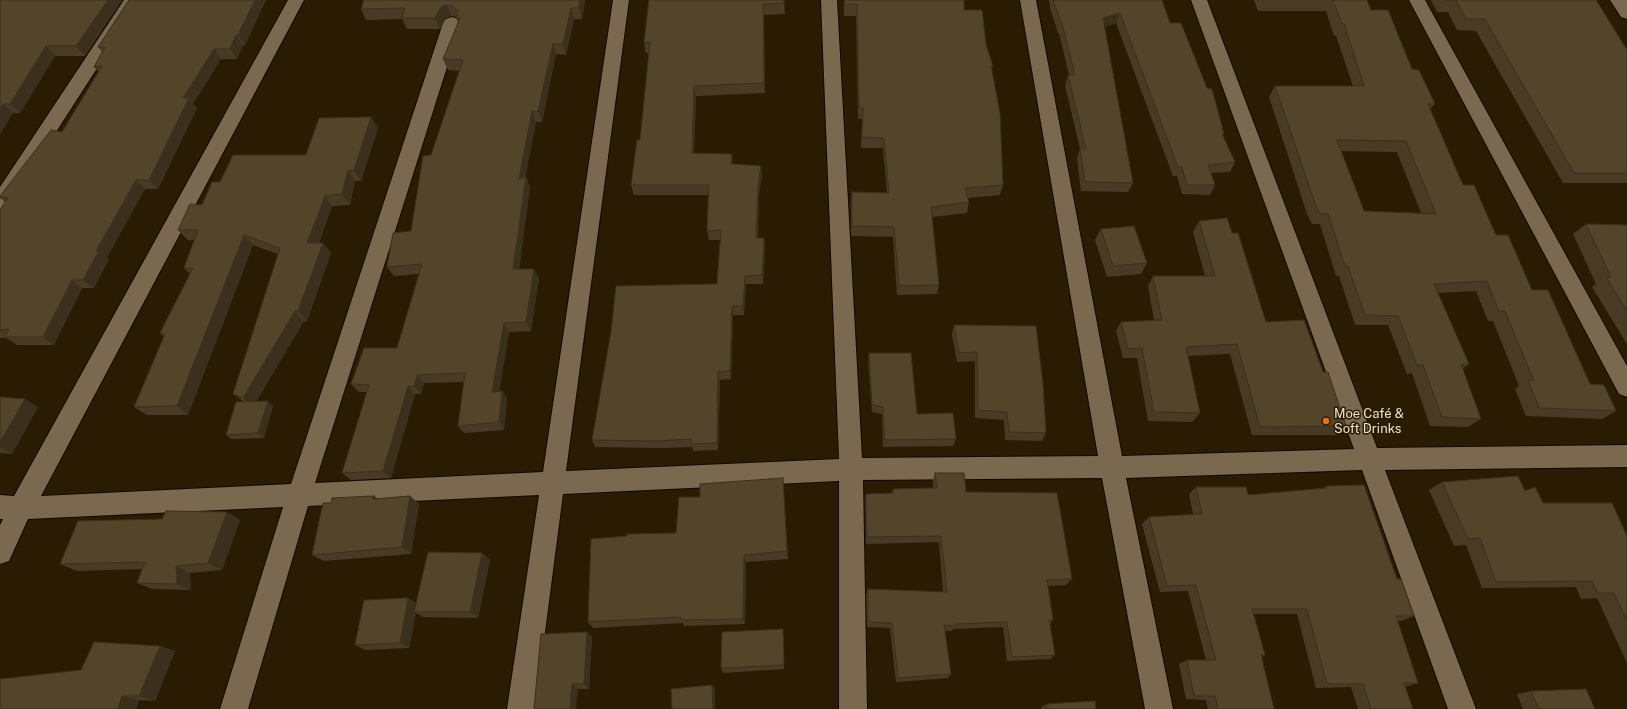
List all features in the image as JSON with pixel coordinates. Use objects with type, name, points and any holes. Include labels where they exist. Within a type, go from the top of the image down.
[{"type":"street","points":[[0,203],[134,0]]},
{"type":"street","points":[[0,552],[10,507],[296,0]]},
{"type":"street","points":[[521,709],[621,0]]},
{"type":"street","points":[[829,0],[850,469],[853,709]]},
{"type":"street","points":[[1028,0],[1112,467],[1159,709]]},
{"type":"street","points":[[1199,0],[1462,709]]},
{"type":"street","points":[[1417,0],[1627,387]]},
{"type":"street","points":[[1618,0],[1627,13]]},
{"type":"street","points":[[234,709],[299,494],[452,23]]},
{"type":"street","points":[[10,507],[850,469],[1112,467],[1369,459],[1627,456]]},
{"type":"building","points":[[0,0],[108,0],[76,46],[46,46],[10,104],[3,104],[0,109]]},
{"type":"building","points":[[129,0],[255,0],[230,49],[214,49],[183,98],[189,98],[149,180],[136,180],[96,251],[99,251],[83,280],[72,280],[43,337],[5,337],[9,329],[0,330],[0,210],[8,198],[0,196],[51,130],[62,132],[102,66],[94,67],[105,47],[98,47]]},
{"type":"building","points":[[364,0],[580,0],[579,8],[571,8],[563,44],[553,44],[538,111],[532,111],[519,179],[526,177],[513,269],[534,269],[526,322],[504,323],[492,392],[502,391],[499,422],[458,426],[465,373],[417,375],[414,386],[408,386],[383,471],[342,473],[369,385],[351,384],[364,348],[397,348],[422,264],[387,267],[393,233],[411,231],[423,156],[431,155],[463,60],[443,59],[460,18],[456,18],[458,11],[454,7],[447,5],[441,7],[435,18],[402,18],[405,8],[361,9]]},
{"type":"building","points":[[649,0],[784,0],[784,3],[763,4],[764,83],[694,86],[692,153],[732,154],[731,164],[761,166],[758,185],[756,238],[764,238],[762,275],[745,276],[743,306],[732,306],[730,371],[718,372],[717,443],[691,444],[691,439],[658,441],[592,440],[611,332],[616,286],[717,284],[721,230],[707,231],[709,185],[631,185],[637,140],[640,140],[650,42],[644,42]]},
{"type":"building","points":[[845,0],[964,0],[964,10],[982,10],[986,44],[993,66],[991,66],[1000,113],[1003,185],[965,188],[969,202],[931,207],[939,285],[899,286],[894,227],[852,226],[852,192],[889,193],[884,138],[862,137],[863,108],[859,108],[857,4],[844,4]]},
{"type":"building","points":[[1053,0],[1162,0],[1170,23],[1181,23],[1207,88],[1212,89],[1224,134],[1222,134],[1235,162],[1208,165],[1215,185],[1187,185],[1182,167],[1178,167],[1120,13],[1103,18],[1133,183],[1085,182],[1080,149],[1086,149],[1068,75],[1075,75],[1062,23]]},
{"type":"building","points":[[1333,0],[1367,0],[1371,10],[1388,10],[1412,69],[1419,70],[1435,104],[1428,104],[1463,185],[1474,185],[1496,235],[1508,235],[1532,290],[1548,290],[1590,384],[1604,385],[1616,411],[1539,408],[1528,380],[1534,381],[1505,311],[1499,311],[1487,281],[1434,284],[1469,364],[1461,364],[1481,419],[1442,417],[1423,365],[1417,365],[1398,316],[1365,315],[1348,266],[1345,266],[1328,213],[1320,214],[1315,203],[1275,86],[1364,86],[1344,24],[1342,24]],"holes":[[[1337,140],[1406,141],[1436,214],[1364,211]]]},
{"type":"building","points":[[1456,0],[1596,0],[1627,50],[1627,173],[1574,173],[1485,19],[1466,19]]},
{"type":"building","points":[[371,117],[354,170],[348,170],[342,194],[325,196],[307,243],[323,243],[298,311],[295,311],[243,398],[233,394],[280,248],[244,235],[177,406],[134,407],[165,334],[160,333],[193,268],[184,268],[198,230],[178,230],[190,204],[202,205],[212,182],[220,182],[233,155],[306,155],[319,118]]},
{"type":"building","points":[[1227,218],[1232,233],[1238,233],[1266,322],[1304,320],[1323,372],[1328,372],[1346,426],[1260,427],[1237,344],[1186,347],[1200,413],[1154,412],[1142,348],[1128,349],[1121,322],[1162,320],[1153,276],[1215,276],[1199,221]]},
{"type":"building","points":[[1586,224],[1627,225],[1627,311],[1606,277],[1611,277]]},
{"type":"building","points":[[1134,226],[1147,263],[1113,266],[1101,229]]},
{"type":"building","points":[[954,325],[1036,326],[1043,384],[1046,433],[1009,432],[1007,412],[978,410],[977,352],[959,353]]},
{"type":"building","points":[[869,353],[911,353],[917,414],[953,413],[956,439],[885,440],[883,407],[872,405]]},
{"type":"building","points":[[0,397],[25,399],[0,442]]},
{"type":"building","points":[[268,401],[258,433],[226,435],[236,402]]},
{"type":"building","points":[[935,473],[964,473],[966,492],[1057,493],[1072,579],[1047,580],[1053,620],[1049,620],[1055,655],[1012,657],[1007,622],[955,624],[955,626],[944,625],[951,674],[898,678],[892,623],[868,622],[868,589],[947,592],[941,536],[867,537],[866,494],[893,493],[893,489],[937,488]]},
{"type":"building","points":[[1518,476],[1525,491],[1535,487],[1543,503],[1612,503],[1627,536],[1627,620],[1614,593],[1598,593],[1592,581],[1496,582],[1480,538],[1468,539],[1442,482]]},
{"type":"building","points":[[783,478],[787,551],[744,555],[743,619],[681,620],[681,617],[588,622],[591,539],[627,536],[627,534],[676,533],[679,497],[700,497],[700,484]]},
{"type":"building","points":[[1364,485],[1397,579],[1401,579],[1414,616],[1396,616],[1418,683],[1404,683],[1413,709],[1371,709],[1363,684],[1327,684],[1307,609],[1252,609],[1265,655],[1261,655],[1274,709],[1218,709],[1215,696],[1194,696],[1187,660],[1216,660],[1196,585],[1167,586],[1149,517],[1202,514],[1196,487],[1246,487],[1248,495],[1327,488],[1326,486]]},
{"type":"building","points":[[374,496],[373,499],[410,496],[402,547],[312,555],[323,503],[331,503],[332,498]]},
{"type":"building","points":[[166,511],[227,512],[208,563],[176,566],[177,584],[137,583],[145,562],[60,564],[78,521],[162,519]]},
{"type":"building","points":[[428,552],[482,553],[470,612],[414,612]]},
{"type":"building","points":[[408,598],[400,643],[355,645],[364,600]]},
{"type":"building","points":[[783,629],[784,665],[721,668],[722,632]]},
{"type":"building","points":[[587,632],[584,684],[572,684],[570,709],[534,709],[541,634]]},
{"type":"building","points":[[94,642],[160,646],[139,696],[122,696],[118,709],[0,709],[0,679],[81,670]]},
{"type":"building","points":[[712,685],[713,709],[672,709],[671,689]]},
{"type":"building","points":[[1586,689],[1595,709],[1539,709],[1531,691]]},
{"type":"building","points":[[1095,701],[1096,709],[1047,709],[1047,704]]},
{"type":"place","name":"Moe Café & Soft Drinks","points":[[1326,421]]}]
